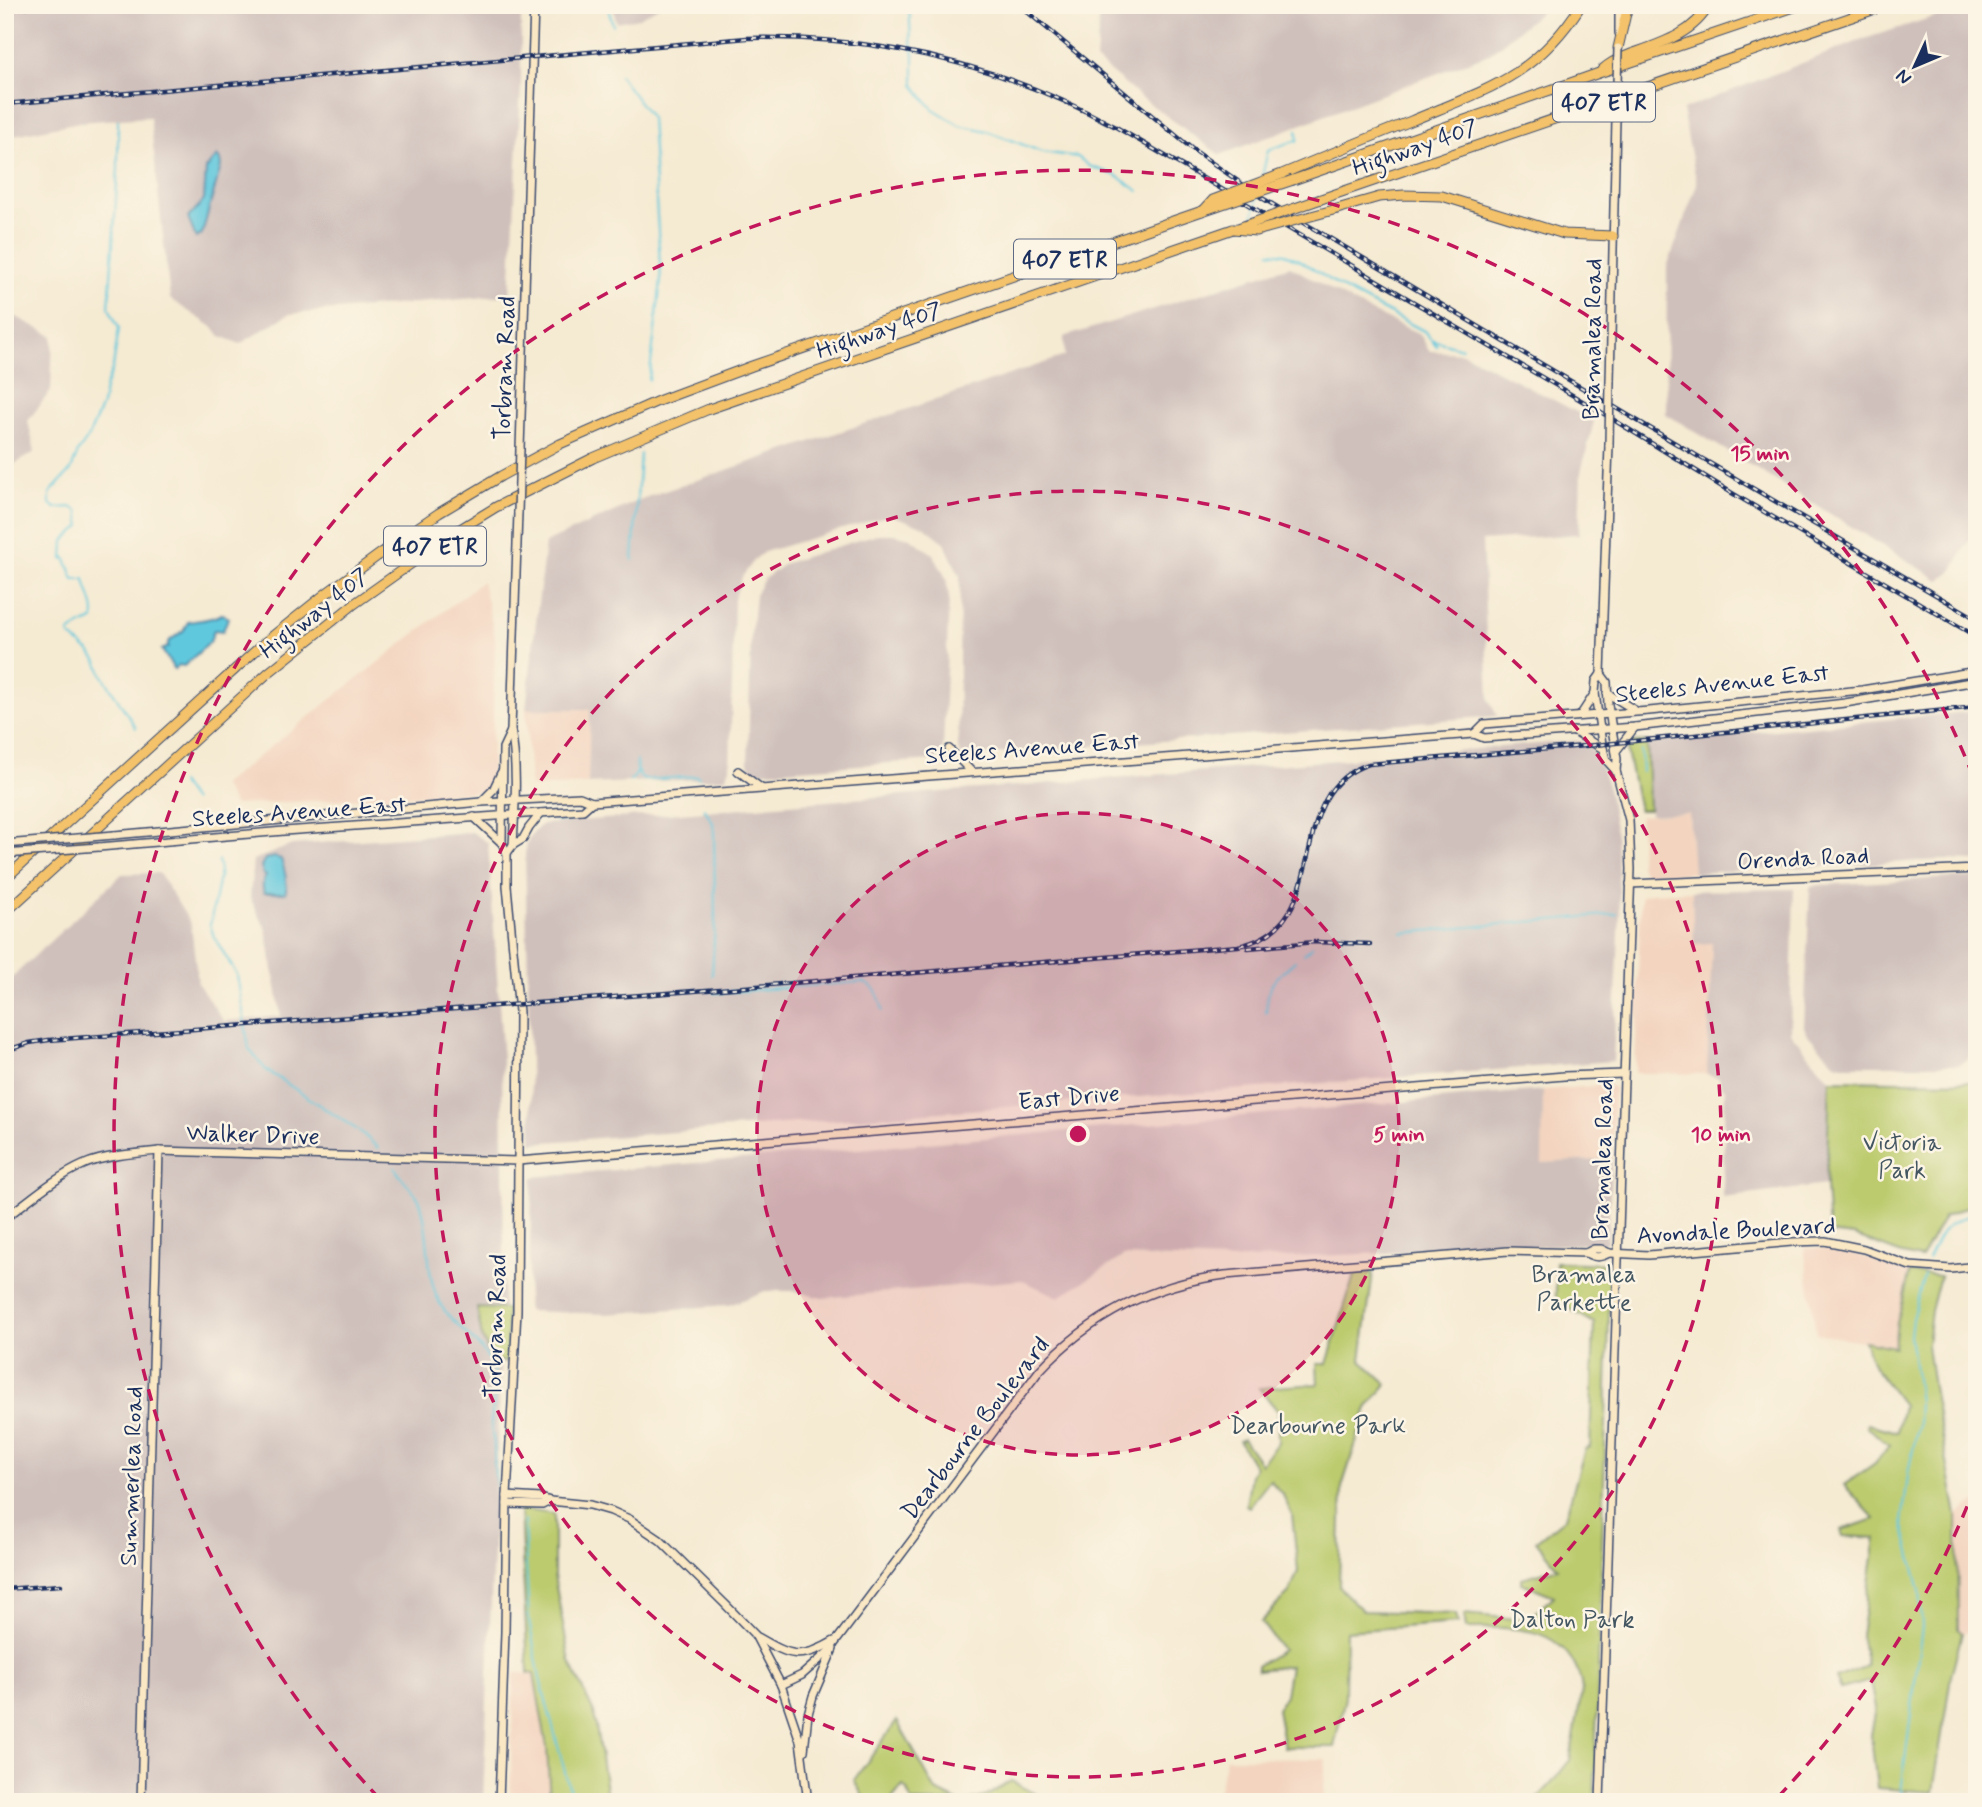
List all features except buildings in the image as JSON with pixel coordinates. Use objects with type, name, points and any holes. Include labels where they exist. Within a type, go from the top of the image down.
[{"type":"highway","points":[[1202,211],[1213,200],[1472,97],[1507,80],[1553,43],[1581,5]]},
{"type":"highway","points":[[1618,48],[1628,5]]},
{"type":"highway","points":[[1599,73],[1609,63],[1685,31],[1698,21],[1709,5]]},
{"type":"highway","name":"Highway 407","points":[[5,879],[264,643],[324,594],[402,538],[501,476],[581,435],[752,366],[1800,5]]},
{"type":"highway","name":"Highway 407","points":[[5,913],[268,673],[354,604],[457,531],[496,507],[593,458],[709,409],[1887,5]]},
{"type":"highway","points":[[1233,229],[1256,231],[1378,197],[1404,195],[1442,196],[1564,234],[1613,236]]},
{"type":"main road","name":"Torbram Road","points":[[513,845],[516,753],[511,731],[534,5]]},
{"type":"main road","name":"Bramalea Road","points":[[1616,771],[1606,760],[1603,749],[1595,681],[1601,674],[1619,5]]},
{"type":"main road","name":"Steeles Avenue East","points":[[1474,734],[1484,724],[1862,690],[1977,671]]},
{"type":"main road","name":"Bramalea Road","points":[[1600,1802],[1630,884],[1629,820],[1616,771],[1617,759],[1609,714],[1607,682],[1601,674]]},
{"type":"main road","name":"Steeles Avenue East","points":[[5,844],[481,802],[580,797],[592,802],[1474,734],[1484,738],[1635,727],[1863,701],[1977,681]]},
{"type":"main road","points":[[1862,690],[1863,701]]},
{"type":"main road","points":[[1580,716],[1595,693]]},
{"type":"main road","points":[[1607,693],[1637,712]]},
{"type":"main road","points":[[1616,751],[1635,727]]},
{"type":"main road","name":"Torbram Road","points":[[499,1802],[507,1500],[517,1311],[519,1012],[507,886],[507,853],[502,843],[503,748],[511,731]]},
{"type":"main road","points":[[1573,731],[1603,749]]},
{"type":"main road","points":[[948,748],[971,772]]},
{"type":"main road","points":[[481,802],[498,782],[503,765]]},
{"type":"main road","points":[[738,771],[761,788]]},
{"type":"main road","name":"Steeles Avenue East","points":[[5,854],[583,810],[592,802]]},
{"type":"main road","points":[[507,853],[523,839],[541,813]]},
{"type":"main road","points":[[474,817],[502,843]]},
{"type":"main road","name":"Orenda Road","points":[[1630,884],[1977,869]]},
{"type":"main road","name":"East Drive","points":[[518,1161],[1563,1076],[1624,1074]]},
{"type":"main road","name":"Walker Drive","points":[[5,1218],[55,1180],[85,1164],[159,1150],[518,1161]]},
{"type":"main road","name":"Summerlea Road","points":[[141,1802],[159,1150]]},
{"type":"main road","name":"Avondale Boulevard","points":[[1618,1254],[1649,1255],[1825,1241],[1864,1249],[1910,1266],[1951,1269],[1977,1266]]},
{"type":"main road","name":"Dearbourne Boulevard","points":[[782,1685],[808,1671],[838,1639],[1039,1371],[1080,1333],[1129,1302],[1179,1283],[1225,1275],[1508,1251],[1586,1253],[1601,1258],[1609,1253],[1618,1254]]},
{"type":"main road","points":[[507,1500],[541,1498],[611,1511],[650,1532],[668,1547],[754,1635],[782,1685],[796,1725],[808,1802]]},
{"type":"main road","points":[[754,1635],[794,1654],[815,1652],[838,1639]]},
{"type":"main road","points":[[803,1761],[808,1714],[813,1696],[838,1639]]},
{"type":"shaded area","points":[[5,5],[521,5],[521,87],[510,295],[289,314],[240,344],[221,336],[211,326],[170,299],[150,117],[79,122],[5,137]]},
{"type":"shaded area","points":[[613,5],[662,5],[639,18],[616,22]]},
{"type":"shaded area","points":[[1100,5],[1546,5],[1489,54],[1220,155],[1134,92],[1096,60]]},
{"type":"shaded area","points":[[1977,5],[1977,528],[1951,573],[1939,580],[1666,414],[1667,267],[1697,184],[1682,110],[1864,39]]},
{"type":"shaded area","points":[[1290,266],[1363,308],[1420,334],[1429,351],[1463,353],[1594,421],[1581,472],[1579,534],[1482,541],[1489,700],[1497,716],[962,756],[958,749],[960,576],[944,542],[925,527],[890,515],[764,552],[755,559],[742,577],[734,599],[730,768],[725,778],[588,784],[590,709],[526,709],[545,543],[644,498],[1065,356],[1064,337]]},
{"type":"shaded area","points":[[5,311],[53,336],[51,390],[28,421],[35,452],[5,470]]},
{"type":"shaded area","points":[[877,534],[910,538],[933,554],[946,578],[949,597],[943,749],[940,757],[935,760],[754,772],[748,763],[751,636],[755,595],[764,579],[786,563]]},
{"type":"shaded area","points":[[482,581],[495,637],[491,782],[484,792],[234,805],[222,785]]},
{"type":"shaded area","points":[[526,709],[590,709],[588,784],[530,787]]},
{"type":"shaded area","points":[[1977,711],[1977,861],[1943,860],[1693,873],[1689,813],[1650,815],[1647,742]]},
{"type":"shaded area","points":[[1583,742],[1595,752],[1609,792],[1616,836],[1620,912],[1613,1061],[532,1143],[525,854],[532,834],[542,824]]},
{"type":"shaded area","points":[[1689,813],[1693,873],[1651,875],[1643,872],[1640,865],[1639,818]]},
{"type":"shaded area","points":[[472,832],[488,843],[502,1048],[504,1273],[483,1802],[5,1802],[5,984],[122,874],[159,873],[191,924],[198,984],[224,1021],[281,1016],[266,929],[250,898],[253,860],[292,845]]},
{"type":"shaded area","points":[[1977,877],[1977,1051],[1960,1065],[1842,1065],[1834,1062],[1808,1035],[1804,1027],[1810,887]]},
{"type":"shaded area","points":[[1794,889],[1790,1032],[1830,1080],[1826,1185],[1723,1198],[1725,1089],[1722,1088],[1719,1078],[1707,1074],[1712,943],[1694,944],[1692,891]]},
{"type":"shaded area","points":[[1692,891],[1694,943],[1712,943],[1708,1072],[1635,1073],[1641,896],[1650,893]]},
{"type":"shaded area","points":[[1607,1085],[1614,1087],[1612,1159],[1541,1163],[1543,1090]]},
{"type":"shaded area","points":[[1543,1090],[1542,1163],[1612,1159],[1607,1243],[1226,1260],[1124,1256],[1059,1297],[1021,1280],[822,1298],[794,1291],[765,1291],[730,1305],[606,1314],[527,1311],[533,1177]]},
{"type":"shaded area","points":[[1804,1247],[1847,1251],[1910,1272],[1894,1347],[1816,1333]]},
{"type":"shaded area","points":[[1977,1501],[1977,1631],[1962,1633],[1958,1630],[1957,1515]]},
{"type":"shaded area","points":[[514,1673],[534,1674],[547,1747],[550,1802],[510,1802]]},
{"type":"shaded area","points":[[1226,1758],[1326,1759],[1323,1802],[1216,1802]]},
{"type":"green space","points":[[1647,742],[1649,810],[1639,810],[1627,752],[1630,743]]},
{"type":"green space","name":"Victoria Park","points":[[1977,1076],[1977,1202],[1944,1217],[1921,1258],[1902,1254],[1854,1236],[1829,1233],[1826,1185],[1830,1080],[1970,1082]]},
{"type":"green space","name":"Dalton Park","points":[[1556,1262],[1609,1264],[1594,1802],[1534,1802],[1570,1760],[1582,1690],[1574,1664],[1554,1641],[1541,1635],[1512,1629],[1466,1628],[1464,1614],[1527,1620],[1554,1596],[1522,1583],[1522,1578],[1558,1568],[1536,1541],[1565,1518],[1585,1449],[1590,1447],[1594,1323],[1556,1301]]},
{"type":"green space","name":"Dearbourne Park","points":[[1355,1272],[1373,1273],[1361,1360],[1387,1384],[1367,1408],[1342,1487],[1339,1587],[1363,1611],[1456,1614],[1458,1623],[1346,1631],[1345,1698],[1334,1747],[1284,1747],[1277,1709],[1285,1695],[1290,1666],[1257,1670],[1257,1666],[1282,1650],[1261,1622],[1290,1591],[1298,1571],[1292,1515],[1283,1495],[1270,1480],[1249,1507],[1246,1505],[1255,1467],[1239,1441],[1243,1439],[1261,1464],[1278,1442],[1278,1411],[1259,1388],[1318,1384],[1317,1364],[1327,1364]]},
{"type":"green space","points":[[1910,1272],[1940,1276],[1931,1311],[1927,1345],[1957,1515],[1958,1629],[1962,1633],[1951,1676],[1933,1792],[1877,1788],[1871,1735],[1876,1709],[1871,1681],[1841,1689],[1836,1678],[1867,1666],[1861,1635],[1876,1538],[1843,1536],[1841,1530],[1875,1519],[1844,1485],[1875,1463],[1890,1445],[1866,1427],[1867,1424],[1897,1432],[1903,1405],[1874,1367],[1864,1341],[1894,1347]]},
{"type":"green space","points":[[477,1308],[507,1309],[507,1362],[493,1360],[482,1338]]},
{"type":"green space","points":[[520,1509],[554,1514],[554,1576],[570,1662],[594,1713],[608,1802],[550,1802],[547,1747],[534,1674],[528,1673]]},
{"type":"green space","points":[[897,1721],[936,1791],[959,1802],[912,1802],[903,1786],[889,1802],[866,1802],[854,1780]]},
{"type":"green space","points":[[1011,1781],[1051,1802],[966,1802],[987,1796]]},
{"type":"water","points":[[217,156],[221,166],[202,234],[196,238],[188,218],[204,200],[206,169]]},
{"type":"water","points":[[222,614],[228,618],[223,631],[214,630],[210,642],[184,666],[179,665],[174,669],[162,650],[168,647],[168,642],[184,630],[188,622],[210,619]]},
{"type":"water","points":[[275,857],[282,862],[286,890],[285,893],[264,893],[266,876],[261,866],[265,859]]},
{"type":"waterway","points":[[607,5],[613,25]]},
{"type":"waterway","points":[[909,5],[914,85],[932,108],[959,125],[987,131],[1042,152],[1078,157],[1089,166],[1115,175],[1139,191]]},
{"type":"waterway","points":[[619,75],[651,118],[661,280],[649,380]]},
{"type":"waterway","points":[[118,120],[118,168],[109,308],[119,328],[113,367],[102,405],[88,438],[78,452],[71,470],[50,493],[50,504],[55,508],[71,507],[78,511],[81,526],[64,541],[63,559],[65,557],[74,579],[85,579],[93,605],[93,620],[69,633],[70,636],[91,653],[136,728]]},
{"type":"waterway","points":[[1262,177],[1268,150],[1298,140],[1297,130]]},
{"type":"waterway","points":[[1253,218],[1258,196]]},
{"type":"waterway","points":[[1270,252],[1285,254],[1301,261],[1345,290],[1424,331],[1437,346]]},
{"type":"waterway","points":[[1433,340],[1462,348]]},
{"type":"waterway","points":[[633,560],[640,454]]},
{"type":"waterway","points":[[1641,751],[1642,772]]},
{"type":"waterway","points":[[630,781],[636,775],[637,761]]},
{"type":"waterway","points":[[637,771],[645,780],[699,778]]},
{"type":"waterway","points":[[180,783],[193,801]]},
{"type":"waterway","points":[[704,808],[713,823],[714,832],[715,921],[712,975]]},
{"type":"waterway","points":[[556,821],[569,820]]},
{"type":"waterway","points":[[218,860],[220,871],[210,925],[214,937],[237,975],[249,1049],[266,1070],[362,1133],[378,1148]]},
{"type":"waterway","points":[[1402,933],[1617,914]]},
{"type":"waterway","points":[[1303,954],[1313,946]]},
{"type":"waterway","points":[[1266,1013],[1268,994],[1273,982],[1295,961]]},
{"type":"waterway","points":[[714,993],[863,982],[877,993],[883,1011]]},
{"type":"waterway","points":[[395,1168],[420,1202],[436,1295],[448,1315],[485,1354],[494,1374],[495,1392],[491,1422],[497,1486]]},
{"type":"waterway","points":[[1928,1259],[1946,1228],[1977,1212]]},
{"type":"waterway","points":[[1901,1792],[1922,1627],[1920,1591],[1902,1522],[1918,1426],[1919,1401],[1910,1335],[1924,1276]]},
{"type":"waterway","points":[[524,1521],[529,1621],[540,1679],[573,1802]]},
{"type":"railway","points":[[5,9],[47,5]]},
{"type":"railway","points":[[1019,5],[1191,148],[1262,198],[1977,619]]},
{"type":"railway","points":[[5,104],[747,38],[843,42],[891,48],[937,58],[1029,87],[1116,127],[1977,637]]},
{"type":"railway","points":[[5,1051],[49,1040],[1238,946],[1269,934],[1288,913],[1300,887],[1314,829],[1324,802],[1341,779],[1369,764],[1585,746],[1977,707]]},
{"type":"railway","points":[[1248,948],[1315,942],[1370,944]]},
{"type":"railway","points":[[5,1589],[61,1585]]},
{"type":"park label","name":"Bramalea Parkette","points":[[1584,1288]]}]
